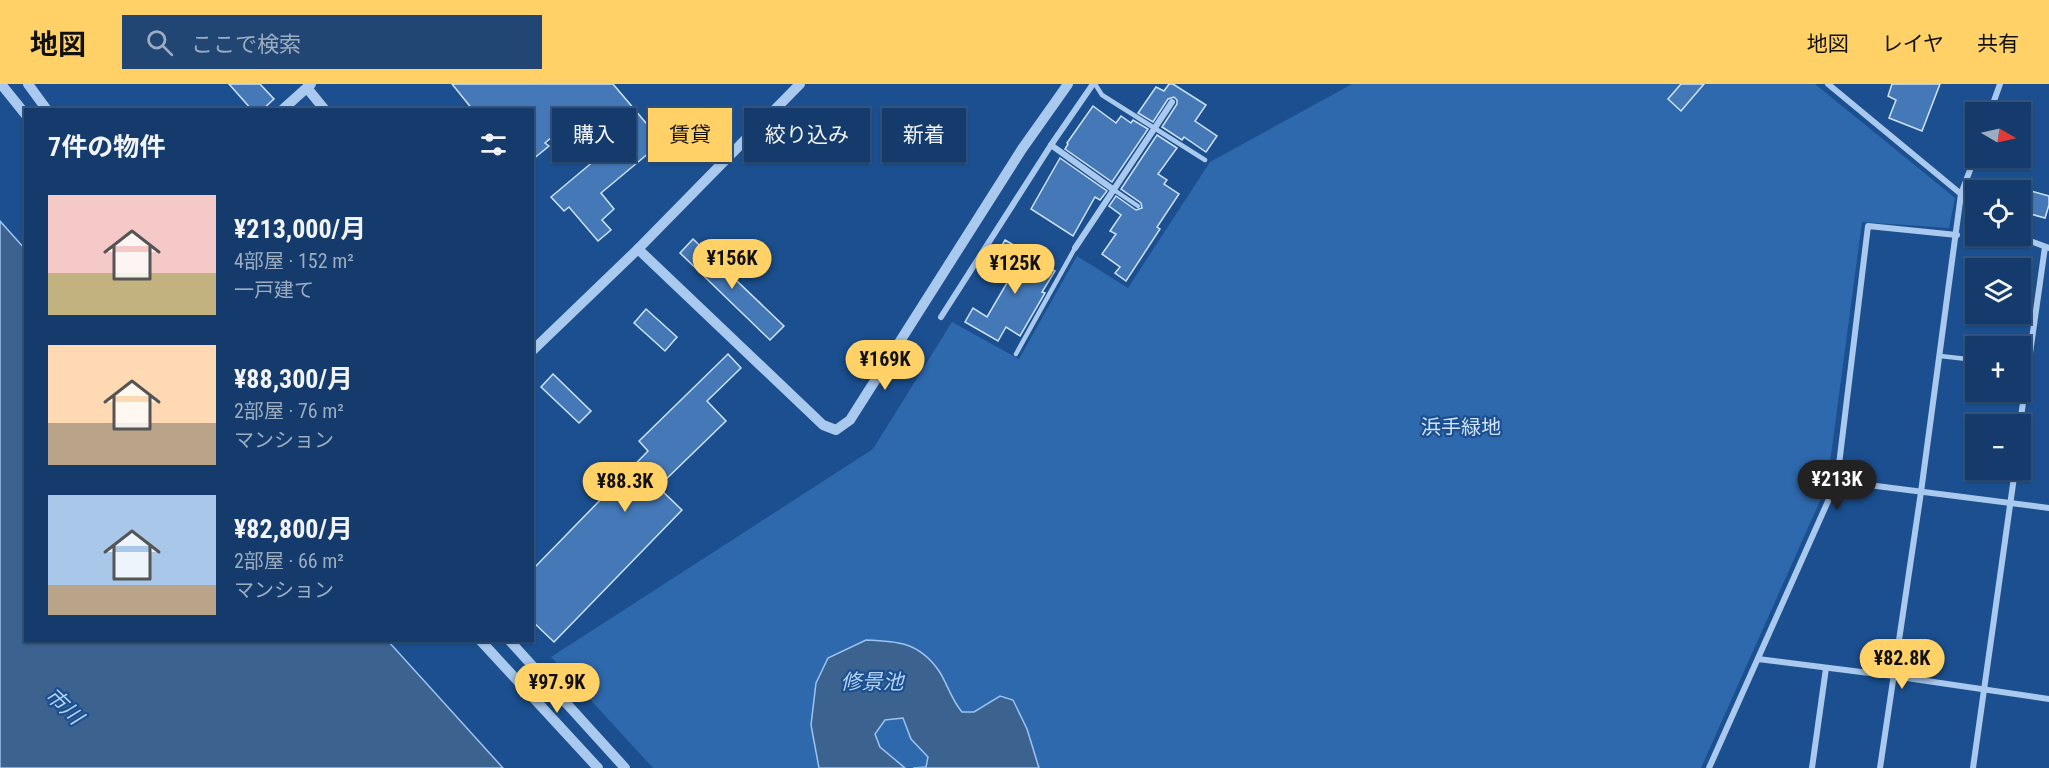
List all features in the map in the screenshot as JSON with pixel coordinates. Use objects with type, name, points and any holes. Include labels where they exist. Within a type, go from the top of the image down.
[{"type":"street","points":[[1,84],[24,113]]},
{"type":"street","points":[[28,84],[46,108]]},
{"type":"street","points":[[534,349],[638,249],[800,84]]},
{"type":"street","points":[[638,249],[823,425],[836,430],[850,420],[1022,149],[1068,84]]},
{"type":"street","points":[[941,317],[1051,145],[1094,84]]},
{"type":"street","points":[[1828,84],[1965,199]]},
{"type":"street","points":[[1994,102],[2000,84]]},
{"type":"street","points":[[284,108],[309,86],[324,108]]},
{"type":"street","points":[[1076,248],[1172,102]]},
{"type":"street","points":[[1051,145],[1114,190]]},
{"type":"street","points":[[1880,768],[1921,492],[1961,194],[1971,168]]},
{"type":"street","points":[[1709,768],[1837,481],[1868,226],[1957,235]]},
{"type":"street","points":[[2030,336],[2047,248],[2031,242]]},
{"type":"street","points":[[1973,768],[2014,480]]},
{"type":"street","points":[[1837,481],[2049,508]]},
{"type":"street","points":[[482,642],[598,768]]},
{"type":"street","points":[[511,642],[625,768]]},
{"type":"street","points":[[1758,659],[2049,699]]},
{"type":"street","points":[[1812,768],[1826,668]]},
{"type":"lane","points":[[1094,84],[1102,95],[1204,160]]},
{"type":"lane","points":[[1114,190],[1138,206]]},
{"type":"lane","points":[[1016,354],[1076,248]]},
{"type":"lane","points":[[1940,356],[1965,359]]},
{"type":"green space","name":"浜手緑地","points":[[1352,84],[1815,84],[1955,198],[1949,228],[1862,222],[1827,485],[1701,768],[653,768],[551,657],[873,449],[952,322],[1019,359],[1077,256],[1128,288],[1210,162]]},
{"type":"water","name":"市川","points":[[0,221],[24,248],[24,642],[389,642],[503,768],[0,768]]},
{"type":"water","name":"修景池","points":[[866,640],[907,645],[924,654],[939,671],[962,712],[974,712],[1000,696],[1013,700],[1027,729],[1039,768],[913,768],[926,767],[928,757],[911,739],[903,718],[885,720],[875,734],[880,747],[905,768],[819,768],[811,725],[816,683],[828,658]]},
{"type":"building","points":[[229,84],[260,84],[274,99],[264,108],[250,108]]},
{"type":"building","points":[[452,84],[613,84],[633,108],[552,108],[552,137],[545,143],[549,146],[534,158],[534,108],[471,108]]},
{"type":"building","points":[[1169,84],[1173,84],[1206,105],[1195,121],[1217,136],[1206,152],[1184,137],[1182,140],[1162,127],[1177,104],[1174,97],[1168,99],[1153,122],[1138,113],[1156,87],[1164,91]]},
{"type":"building","points":[[1681,84],[1704,84],[1681,111],[1668,99]]},
{"type":"building","points":[[1892,84],[1940,84],[1922,131],[1889,118],[1896,100],[1888,96]]},
{"type":"building","points":[[1093,106],[1116,123],[1121,116],[1131,123],[1133,120],[1148,129],[1112,182],[1065,149]]},
{"type":"building","points":[[636,111],[648,125],[648,154],[601,193],[614,209],[602,220],[611,230],[598,241],[569,207],[564,211],[551,197],[593,162],[636,162]]},
{"type":"building","points":[[1157,135],[1177,148],[1158,174],[1167,180],[1164,184],[1179,194],[1157,227],[1160,229],[1126,281],[1115,273],[1120,267],[1102,254],[1116,234],[1110,231],[1121,215],[1109,206],[1116,196],[1136,210],[1142,208],[1141,203],[1121,189]]},
{"type":"building","points":[[1060,158],[1107,191],[1100,200],[1095,197],[1073,236],[1031,209]]},
{"type":"building","points":[[2031,191],[2049,196],[2045,218],[2031,214]]},
{"type":"building","points":[[693,239],[784,326],[770,340],[680,253]]},
{"type":"building","points":[[1005,240],[1055,271],[1020,336],[1006,327],[998,341],[965,322],[973,308],[987,317],[1017,266],[997,254]]},
{"type":"building","points":[[646,309],[677,337],[665,351],[634,323]]},
{"type":"building","points":[[728,354],[741,368],[707,401],[726,421],[658,487],[682,510],[554,642],[534,623],[534,568],[648,451],[639,441]]},
{"type":"building","points":[[553,374],[591,411],[579,423],[541,387]]}]
